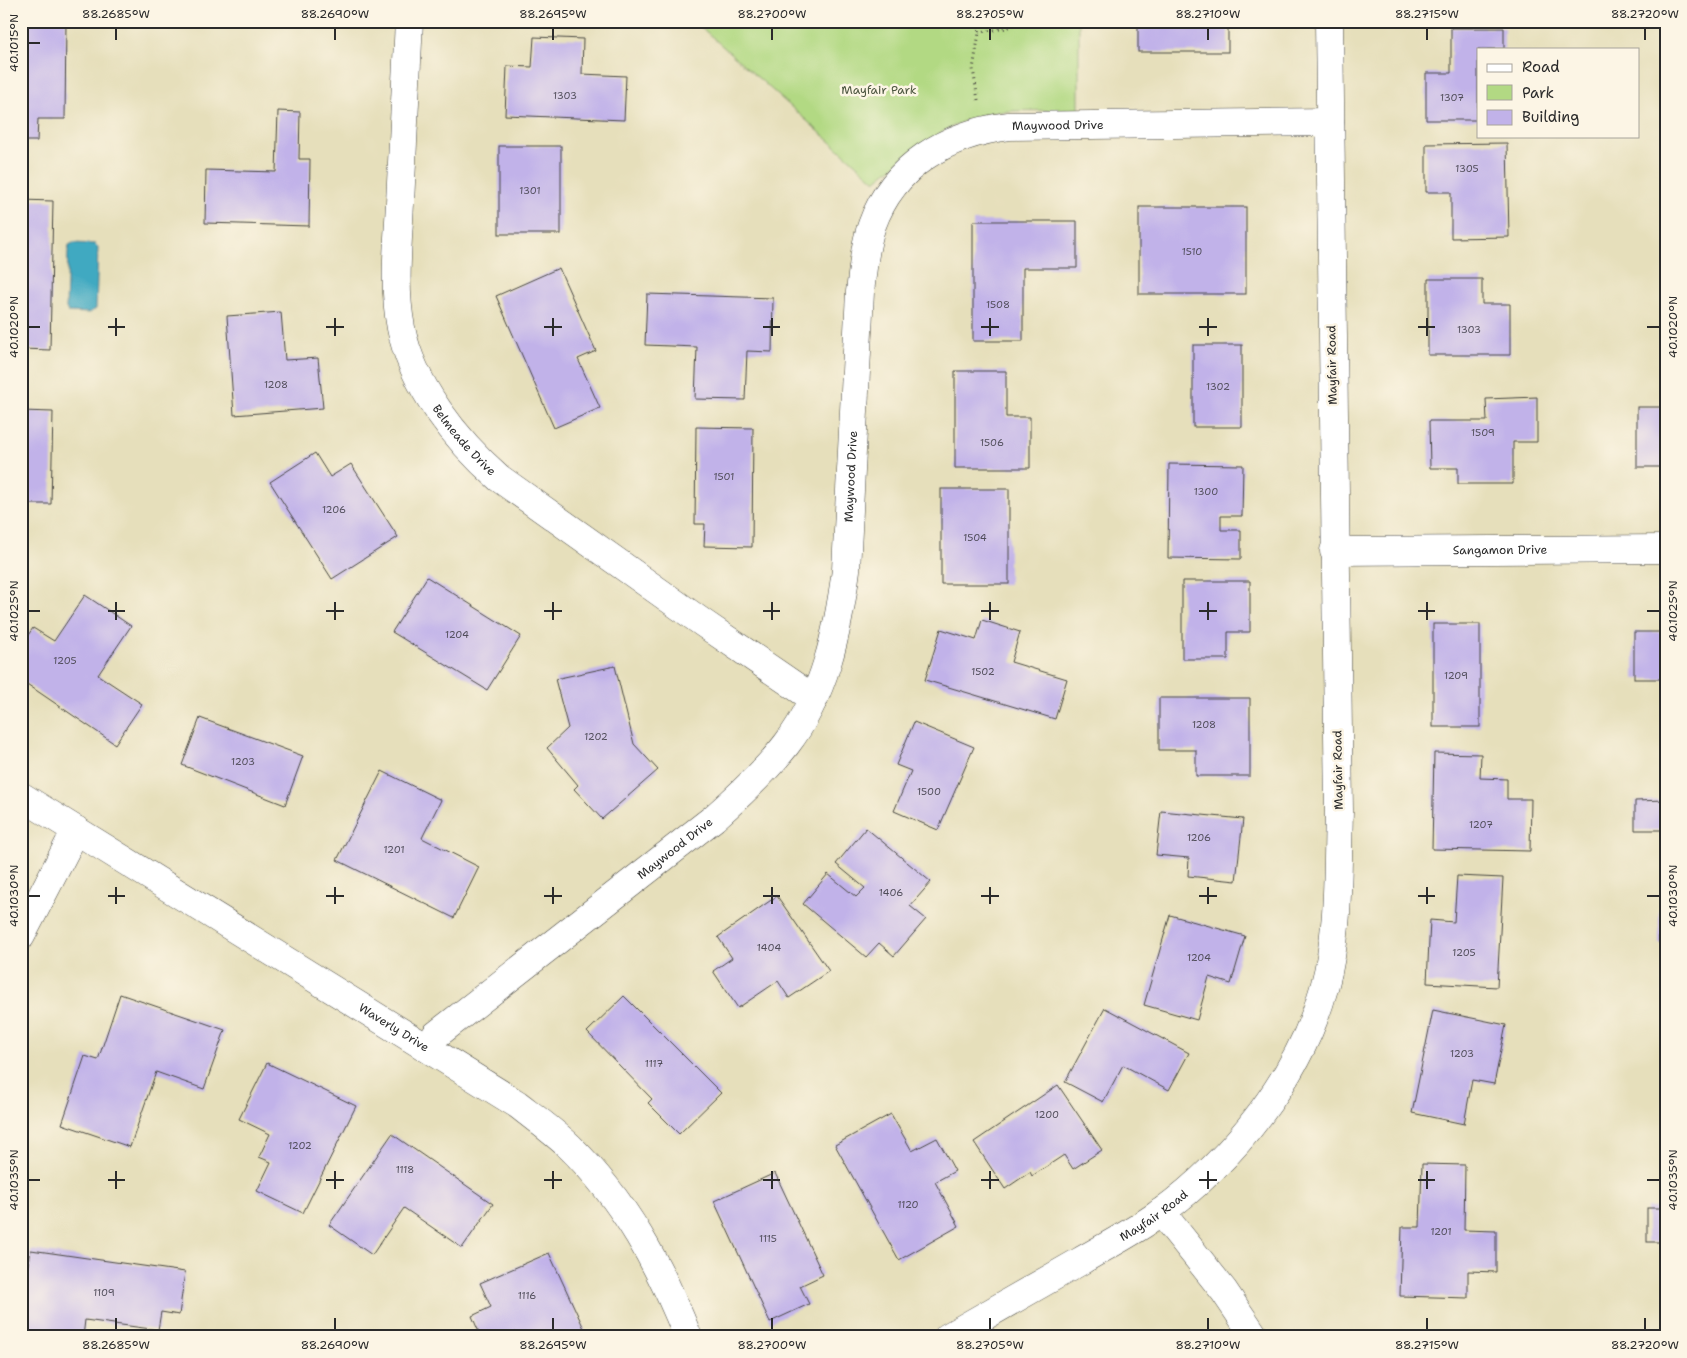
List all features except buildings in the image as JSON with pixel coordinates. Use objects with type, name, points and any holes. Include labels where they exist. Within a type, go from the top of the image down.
[{"type":"street","name":"Belmeade Drive","points":[[409,21],[396,280],[401,329],[416,372],[437,408],[474,455],[500,478],[702,623],[814,699]]},
{"type":"street","name":"Mayfair Road","points":[[948,1337],[1141,1226],[1202,1178],[1255,1121],[1283,1083],[1307,1038],[1324,988],[1335,935],[1339,812],[1328,21]]},
{"type":"street","name":"Maywood Drive","points":[[429,1048],[436,1036],[714,818],[754,782],[787,744],[814,699],[828,662],[841,607],[846,570],[860,292],[865,248],[872,224],[885,199],[909,169],[934,148],[983,129],[1009,126],[1330,122]]},
{"type":"street","name":"Sangamon Drive","points":[[1334,551],[1666,550]]},
{"type":"street","name":"Waverly Drive","points":[[21,796],[517,1104],[570,1147],[611,1191],[640,1233],[672,1295],[688,1337]]},
{"type":"street","points":[[21,936],[76,830]]},
{"type":"street","points":[[1161,1212],[1224,1291],[1255,1337]]},
{"type":"path","points":[[981,21],[973,69],[983,129]]},
{"type":"path","points":[[979,32],[1007,28],[1021,21]]},
{"type":"green space","name":"Mayfair Park","points":[[694,21],[1079,21],[1079,111],[1011,111],[976,117],[960,123],[930,140],[875,181]]},
{"type":"water","points":[[73,243],[95,244],[98,247],[96,309],[89,313],[68,312],[66,308],[68,251],[69,245]]}]
